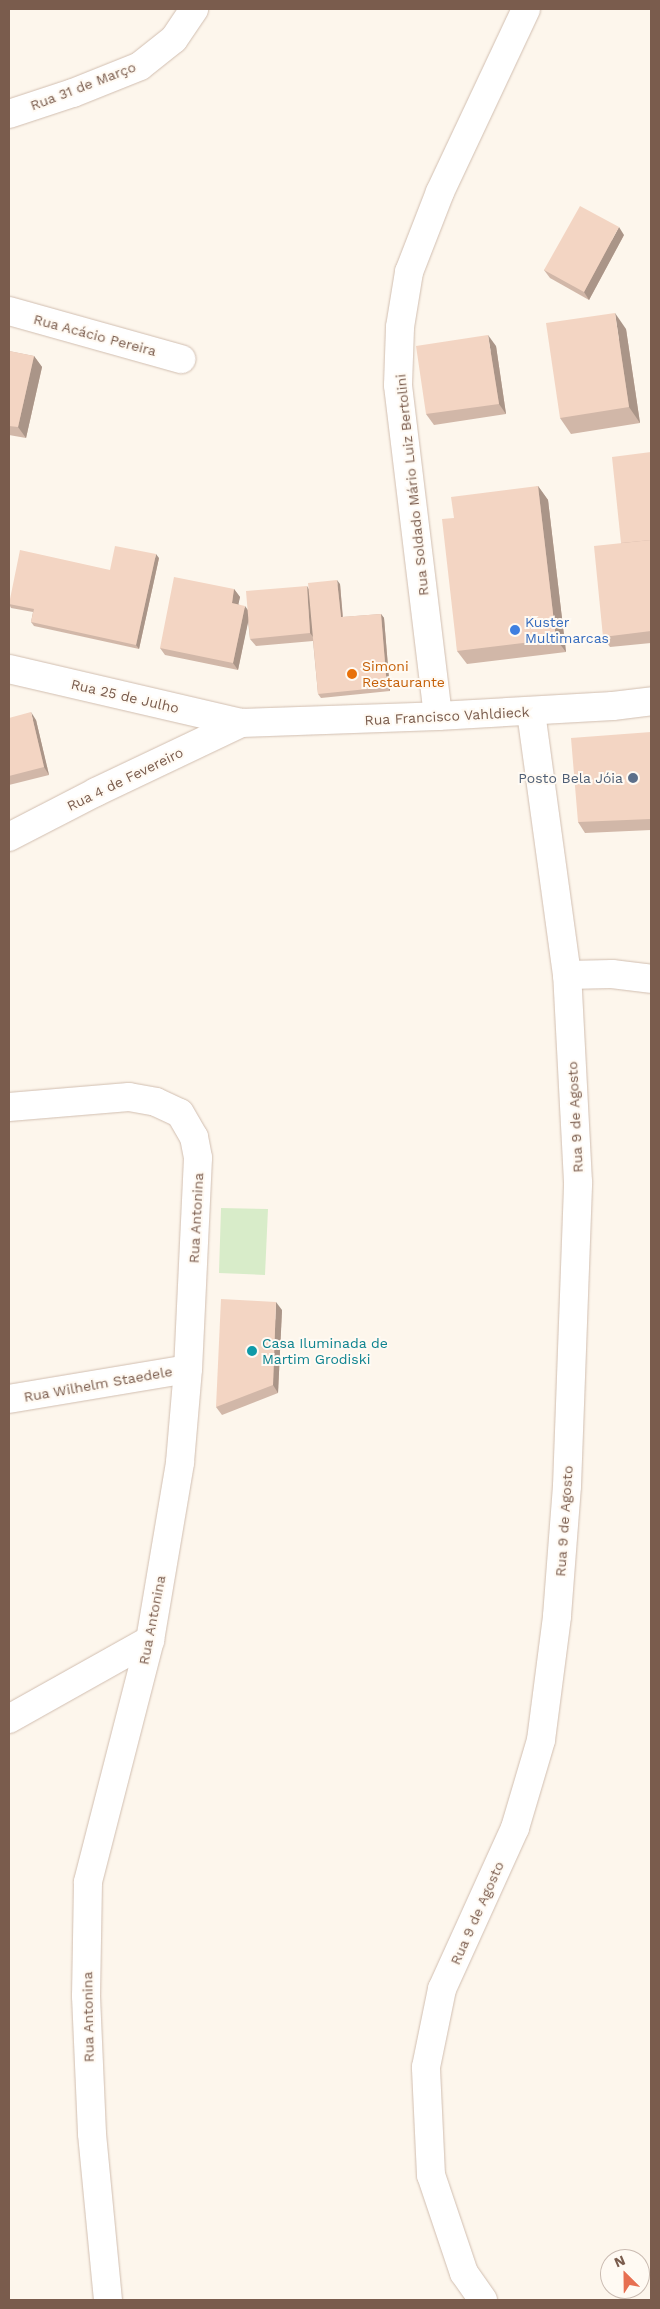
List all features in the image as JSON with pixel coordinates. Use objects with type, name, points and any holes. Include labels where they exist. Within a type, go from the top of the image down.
[{"type":"street","name":"Rua 31 de Março","points":[[9,114],[73,93],[140,66],[174,39],[194,9]]},
{"type":"street","name":"Rua Soldado Mário Luiz Bertolini","points":[[438,716],[398,385],[400,327],[409,272],[440,192],[526,9]]},
{"type":"street","name":"Rua Acácio Pereira","points":[[9,312],[181,359]]},
{"type":"street","name":"Rua 25 de Julho","points":[[9,669],[241,723]]},
{"type":"street","name":"Rua Francisco Vahldieck","points":[[241,723],[438,716],[613,706],[651,701]]},
{"type":"street","name":"Rua 9 de Agosto","points":[[483,2300],[464,2273],[431,2175],[426,2067],[442,1989],[515,1828],[541,1740],[556,1616],[567,1486],[578,1182],[567,975],[531,711]]},
{"type":"street","name":"Rua 4 de Fevereiro","points":[[9,837],[96,792],[241,723]]},
{"type":"street","points":[[567,975],[612,974],[651,979]]},
{"type":"street","name":"Rua Antonina","points":[[9,1107],[129,1097],[156,1102],[180,1114],[194,1137],[198,1158],[188,1368],[180,1463],[150,1640],[88,1882],[86,1996],[92,2134],[108,2300]]},
{"type":"street","name":"Rua Wilhelm Staedele","points":[[9,1399],[188,1368]]},
{"type":"street","points":[[9,1718],[150,1640]]},
{"type":"green space","points":[[221,1208],[268,1209],[265,1275],[219,1273]]},
{"type":"building","points":[[580,206],[619,227],[584,292],[544,270]]},
{"type":"building","points":[[615,313],[629,407],[560,418],[546,323]]},
{"type":"building","points":[[488,335],[499,404],[426,414],[416,346]]},
{"type":"building","points":[[9,351],[34,356],[18,427],[9,426]]},
{"type":"building","points":[[651,452],[651,540],[621,543],[612,457]]},
{"type":"building","points":[[538,486],[556,639],[457,651],[442,519],[454,518],[451,497]]},
{"type":"building","points":[[651,540],[651,631],[603,637],[594,546]]},
{"type":"building","points":[[115,546],[156,554],[136,645],[31,622],[34,609],[9,604],[20,550],[110,570]]},
{"type":"building","points":[[174,577],[234,589],[232,603],[245,606],[233,663],[160,648]]},
{"type":"building","points":[[337,580],[341,617],[381,614],[387,687],[318,694],[308,583]]},
{"type":"building","points":[[307,586],[310,633],[250,639],[246,591]]},
{"type":"building","points":[[31,712],[44,767],[9,776],[9,718]]},
{"type":"building","points":[[651,732],[651,819],[578,822],[571,738]]},
{"type":"building","name":"Casa Iluminada de Martim Grodiski","points":[[221,1299],[276,1302],[273,1385],[216,1407]]},
{"type":"place","name":"Kuster Multimarcas","points":[[515,630]]},
{"type":"place","name":"Simoni Restaurante","points":[[352,674]]},
{"type":"place","name":"Posto Bela Jóia","points":[[633,778]]},
{"type":"place","name":"Casa Iluminada de Martim Grodiski","points":[[252,1351]]}]
